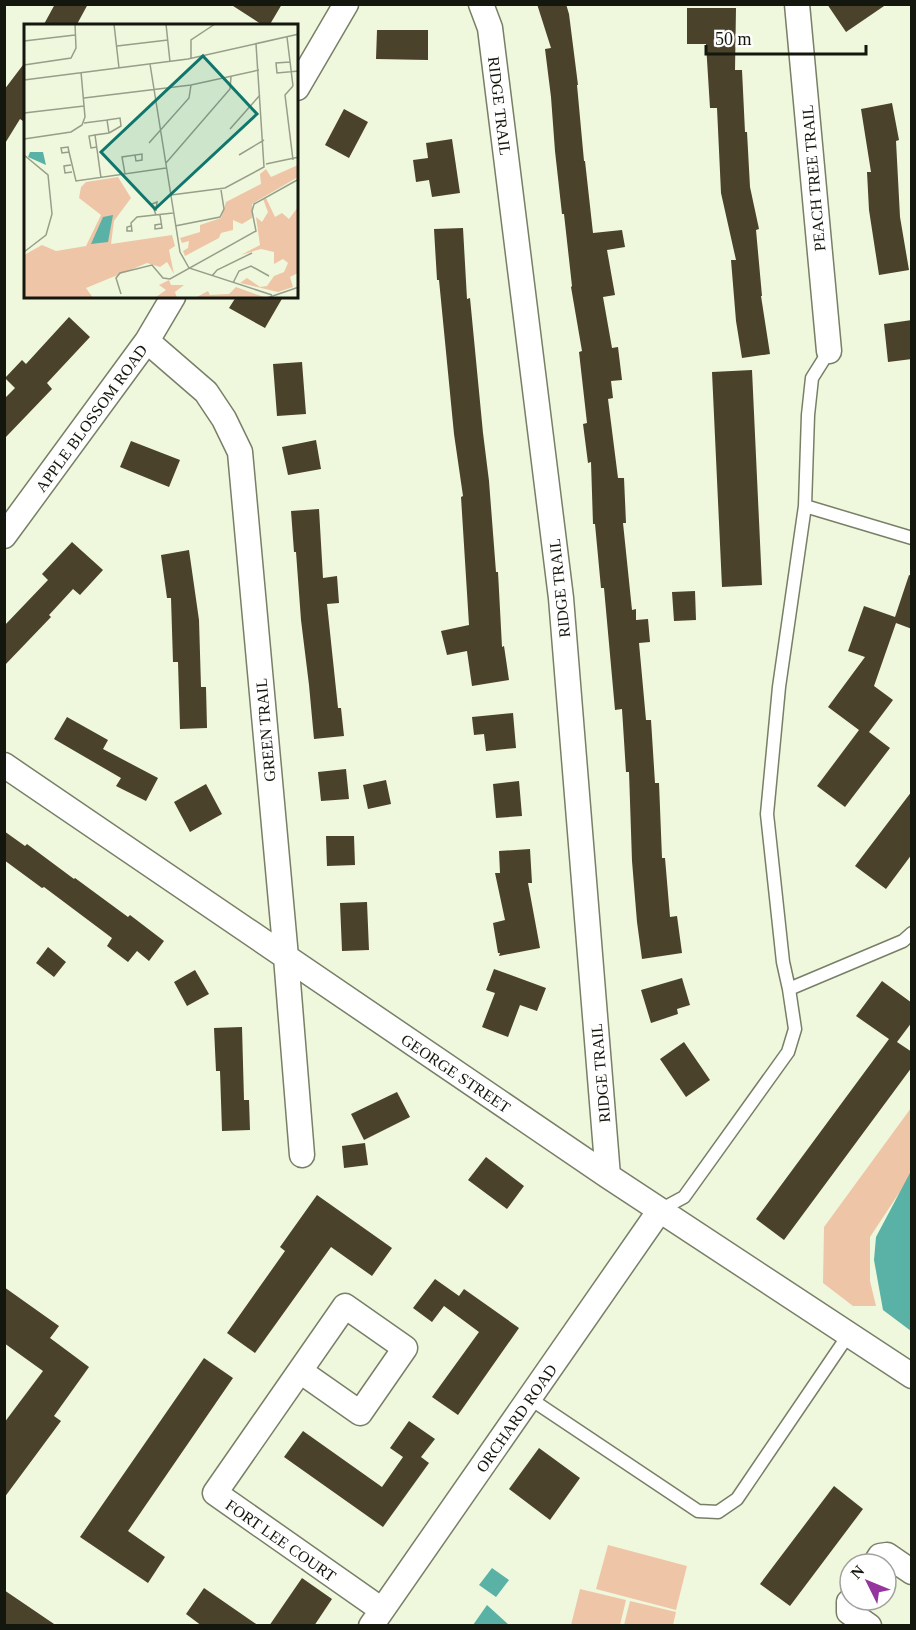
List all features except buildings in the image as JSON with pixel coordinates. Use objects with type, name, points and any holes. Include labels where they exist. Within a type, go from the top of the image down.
[{"type":"street","points":[[298,86],[346,4]]},
{"type":"street","name":"RIDGE TRAIL","points":[[481,4],[490,28],[561,598],[608,1176]]},
{"type":"street","name":"PEACH TREE TRAIL","points":[[797,4],[829,351]]},
{"type":"street","name":"APPLE BLOSSOM ROAD","points":[[4,536],[147,341],[172,298]]},
{"type":"street","name":"GREEN TRAIL","points":[[147,341],[206,392],[225,419],[240,452],[302,1155]]},
{"type":"street","name":"GEORGE STREET","points":[[4,765],[608,1176],[912,1376]]},
{"type":"street","name":"ORCHARD ROAD","points":[[376,1618],[660,1210]]},
{"type":"street","name":"FORT LEE COURT","points":[[300,1371],[360,1413],[405,1348],[345,1306],[215,1493],[376,1618]]},
{"type":"street","points":[[898,1562],[912,1572]]},
{"type":"street","points":[[849,1612],[868,1626]]},
{"type":"lane","points":[[660,1210],[684,1197],[788,1052],[795,1029],[783,962],[767,814],[779,687],[805,506],[808,415],[812,378],[829,351]]},
{"type":"lane","points":[[805,506],[912,538]]},
{"type":"lane","points":[[789,989],[903,941],[912,933]]},
{"type":"lane","points":[[529,1398],[698,1511],[718,1512],[737,1499],[849,1334]]},
{"type":"shaded area","points":[[911,1108],[911,1175],[870,1237],[870,1281],[876,1306],[853,1306],[823,1283],[824,1227]]},
{"type":"shaded area","points":[[608,1545],[687,1566],[676,1610],[596,1589]]},
{"type":"shaded area","points":[[580,1589],[626,1600],[620,1625],[571,1625]]},
{"type":"shaded area","points":[[630,1601],[676,1612],[673,1625],[624,1625]]},
{"type":"water","points":[[911,1171],[911,1331],[883,1310],[874,1260],[876,1237]]},
{"type":"water","points":[[492,1568],[509,1580],[496,1597],[479,1585]]},
{"type":"water","points":[[487,1605],[509,1625],[473,1625]]}]
